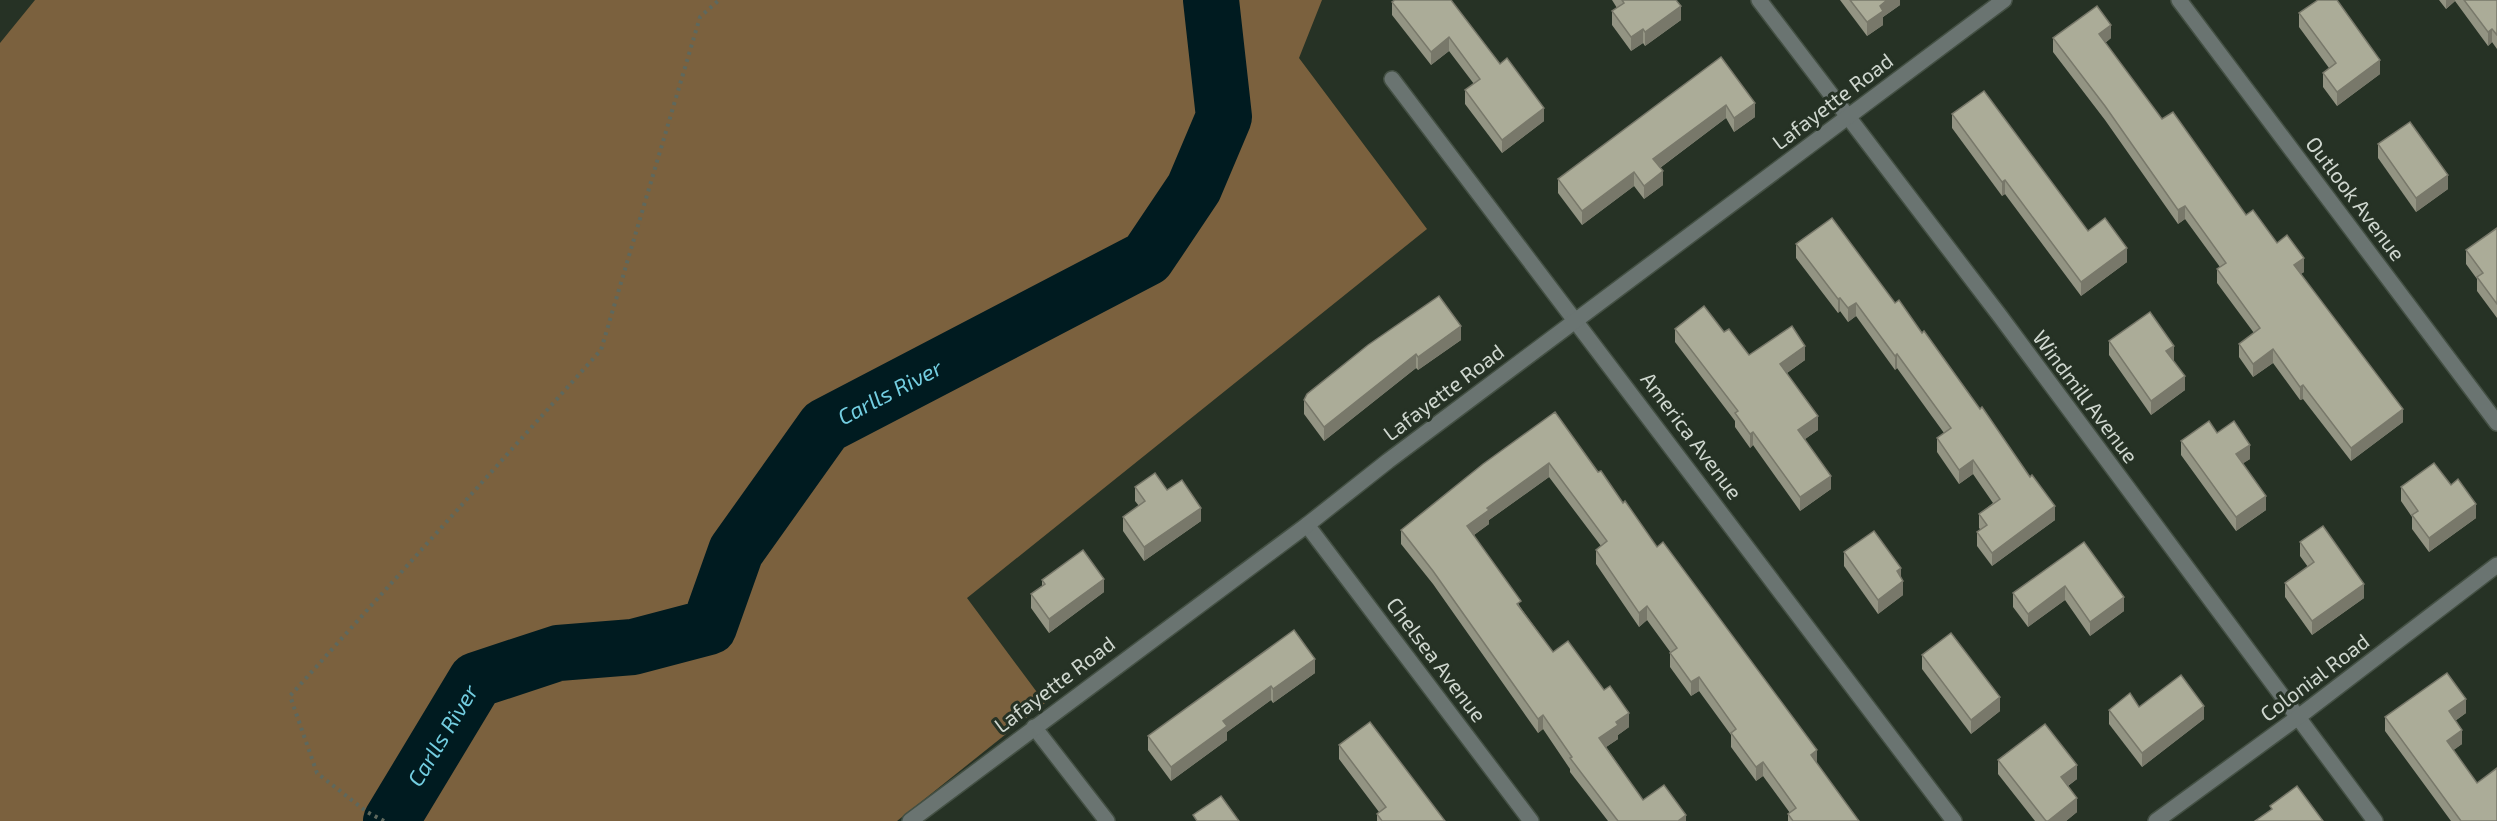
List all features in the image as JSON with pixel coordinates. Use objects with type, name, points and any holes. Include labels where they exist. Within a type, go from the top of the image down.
[{"type":"street","name":"Windmill Avenue","points":[[1759,0],[2000,316],[2375,821]]},
{"type":"street","name":"Lafayette Road","points":[[910,821],[2004,0]]},
{"type":"street","name":"Outlook Avenue","points":[[2179,0],[2497,423]]},
{"type":"street","name":"America Avenue","points":[[1392,79],[1577,320],[1954,821]]},
{"type":"street","name":"Chelsea Avenue","points":[[1307,525],[1531,821]]},
{"type":"street","name":"Colonial Road","points":[[2156,821],[2297,718],[2497,566]]},
{"type":"street","points":[[1034,727],[1107,821]]},
{"type":"path","points":[[384,821],[367,812],[317,773],[290,696],[601,350],[700,17],[719,0]]},
{"type":"shaded area","points":[[35,0],[1322,0],[1299,58],[1427,229],[967,598],[1045,703],[897,821],[0,821],[0,43]]},
{"type":"building","points":[[1395,0],[1451,0],[1500,64],[1507,58],[1544,108],[1502,140],[1465,90],[1480,79],[1449,37],[1431,52],[1392,2]]},
{"type":"building","points":[[1622,0],[1676,0],[1681,6],[1645,32],[1643,29],[1631,37],[1612,11],[1624,3]]},
{"type":"building","points":[[1850,0],[1887,0],[1880,6],[1883,11],[1867,22]]},
{"type":"building","points":[[2318,0],[2337,0],[2380,60],[2337,92],[2323,73],[2336,63],[2299,13]]},
{"type":"building","points":[[2464,0],[2497,0],[2497,35],[2492,29],[2488,32]]},
{"type":"building","points":[[2097,6],[2111,25],[2099,34],[2162,119],[2173,112],[2246,215],[2253,210],[2277,243],[2287,235],[2304,258],[2294,265],[2403,409],[2351,448],[2303,385],[2300,387],[2273,349],[2253,364],[2239,344],[2260,328],[2217,269],[2226,263],[2185,206],[2178,210],[2105,106],[2053,38]]},
{"type":"building","points":[[1721,57],[1755,103],[1734,118],[1726,105],[1653,159],[1663,171],[1644,186],[1634,172],[1582,211],[1558,179]]},
{"type":"building","points":[[1984,91],[2088,231],[2105,218],[2127,248],[2081,282],[2005,180],[2002,182],[1952,114]]},
{"type":"building","points":[[2410,122],[2448,175],[2416,198],[2378,144]]},
{"type":"building","points":[[1832,218],[1895,303],[1899,300],[1922,333],[1924,331],[1980,409],[1982,407],[2030,477],[2032,475],[2055,506],[1992,553],[1977,532],[1987,525],[1979,514],[2000,499],[1973,460],[1959,470],[1937,438],[1951,428],[1856,303],[1848,308],[1840,298],[1838,299],[1796,244]]},
{"type":"building","points":[[2497,228],[2497,304],[2477,277],[2483,273],[2466,250]]},
{"type":"building","points":[[1439,296],[1461,326],[1418,357],[1416,354],[1324,427],[1304,400],[1307,394],[1368,345]]},
{"type":"building","points":[[1704,306],[1724,332],[1729,329],[1749,355],[1792,326],[1805,346],[1780,364],[1818,416],[1798,430],[1831,476],[1800,497],[1753,432],[1750,434],[1735,413],[1738,411],[1675,329]]},
{"type":"building","points":[[2150,312],[2174,346],[2166,351],[2185,376],[2151,401],[2109,341]]},
{"type":"building","points":[[1555,412],[1598,472],[1601,471],[1623,503],[1625,501],[1657,547],[1663,542],[1817,750],[1811,755],[1859,821],[1793,821],[1788,814],[1796,808],[1763,762],[1756,767],[1731,733],[1736,729],[1699,677],[1691,682],[1670,653],[1677,648],[1647,606],[1639,613],[1596,550],[1607,541],[1549,463],[1487,508],[1489,510],[1467,526],[1521,601],[1517,604],[1553,652],[1568,641],[1604,690],[1610,686],[1629,713],[1616,722],[1618,725],[1599,738],[1643,800],[1664,785],[1686,815],[1678,821],[1618,821],[1570,758],[1572,757],[1543,715],[1538,719],[1433,571],[1401,530],[1483,464]]},
{"type":"building","points":[[2209,421],[2217,433],[2234,421],[2250,445],[2236,454],[2266,496],[2236,517],[2181,441]]},
{"type":"building","points":[[2434,463],[2451,485],[2458,479],[2476,504],[2429,538],[2412,515],[2418,511],[2401,487]]},
{"type":"building","points":[[1155,473],[1167,490],[1182,480],[1201,508],[1144,547],[1123,517],[1145,501],[1135,487]]},
{"type":"building","points":[[2323,526],[2364,584],[2312,621],[2285,583],[2314,562],[2300,542]]},
{"type":"building","points":[[1874,531],[1901,568],[1897,571],[1903,581],[1878,600],[1844,552]]},
{"type":"building","points":[[2084,542],[2124,597],[2090,622],[2065,586],[2028,614],[2013,593]]},
{"type":"building","points":[[1083,550],[1104,579],[1049,619],[1031,594],[1045,584],[1042,580]]},
{"type":"building","points":[[1294,630],[1315,659],[1273,689],[1271,686],[1223,721],[1227,726],[1171,767],[1148,736]]},
{"type":"building","points":[[1951,633],[2000,697],[1971,720],[1922,655]]},
{"type":"building","points":[[2447,673],[2466,699],[2449,711],[2462,730],[2447,741],[2477,783],[2497,768],[2497,821],[2461,821],[2385,717]]},
{"type":"building","points":[[2181,675],[2204,706],[2142,753],[2109,710],[2130,693],[2139,707]]},
{"type":"building","points":[[1370,722],[1445,821],[1382,821],[1377,814],[1386,807],[1339,745]]},
{"type":"building","points":[[2045,724],[2077,765],[2061,777],[2077,798],[2048,821],[1998,760]]},
{"type":"building","points":[[2297,786],[2323,821],[2255,821],[2272,809],[2270,806]]},
{"type":"building","points":[[1221,796],[1239,821],[1197,821],[1193,815]]},
{"type":"waterway","name":"Carlls River","points":[[391,821],[476,680],[558,653],[633,647],[709,627],[736,551],[825,426],[1147,258],[1194,188],[1224,117],[1211,0]]}]
